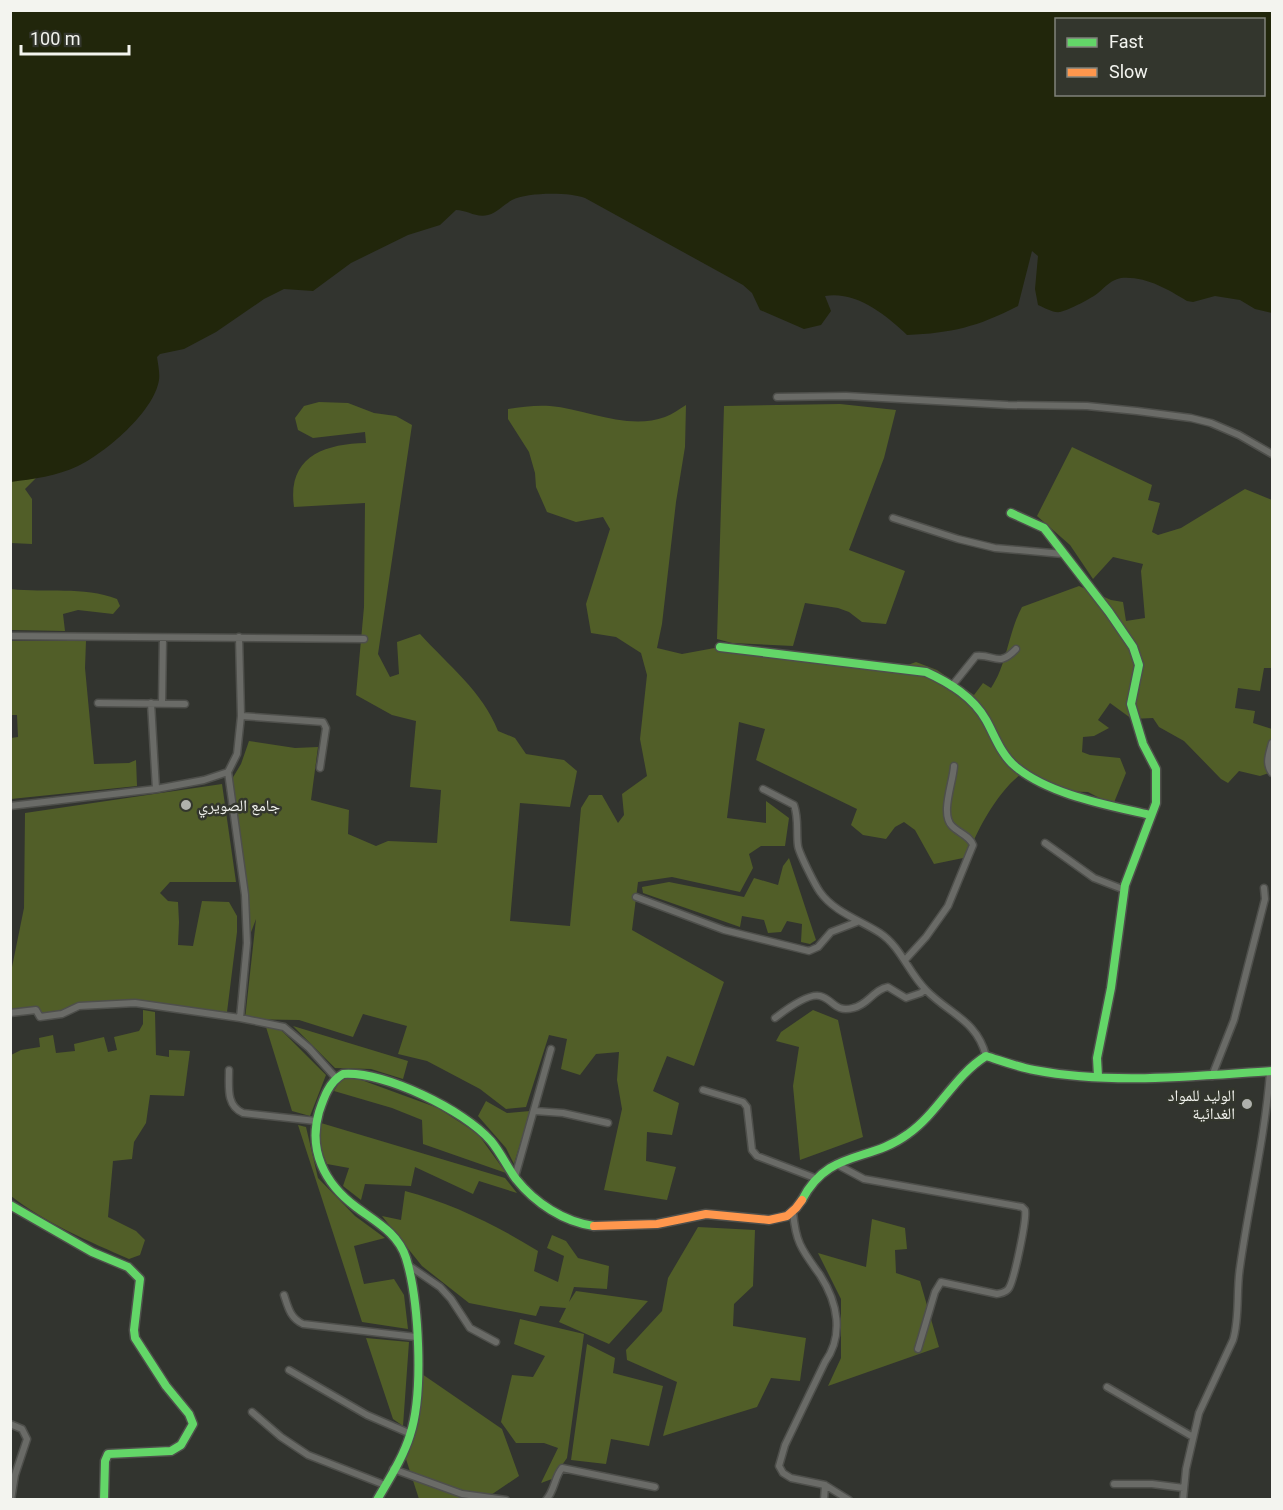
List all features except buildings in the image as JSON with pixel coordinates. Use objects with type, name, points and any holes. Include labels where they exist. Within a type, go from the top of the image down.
[{"type":"street","points":[[777,397],[846,396],[1008,405],[1087,406],[1137,411],[1211,423],[1239,435],[1272,454]]},
{"type":"street","points":[[1011,513],[1044,528],[1110,612],[1133,647],[1139,665],[1131,704],[1143,744],[1156,769],[1156,803],[1125,890],[1111,988],[1097,1058],[1098,1076]]},
{"type":"street","points":[[893,518],[958,539],[995,548],[1063,554]]},
{"type":"street","points":[[10,636],[364,639]]},
{"type":"street","points":[[239,637],[241,716],[237,754],[228,772],[245,895],[246,943],[240,1018]]},
{"type":"street","points":[[162,704],[163,638]]},
{"type":"street","points":[[720,647],[926,672],[977,705],[1000,747],[1017,768],[1058,790],[1150,815]]},
{"type":"street","points":[[951,687],[976,656],[1000,660],[1016,650]]},
{"type":"street","points":[[98,703],[185,704]]},
{"type":"street","points":[[151,703],[156,789]]},
{"type":"street","points":[[241,716],[323,722],[327,728],[320,768]]},
{"type":"street","points":[[1272,743],[1268,767],[1272,773]]},
{"type":"street","points":[[905,960],[926,937],[948,906],[973,845],[970,839],[948,822],[945,813],[954,766]]},
{"type":"street","points":[[10,806],[156,789],[204,780],[228,772]]},
{"type":"street","points":[[763,789],[794,805],[801,855],[825,898],[858,922],[889,940],[925,990],[970,1026],[980,1040],[986,1056]]},
{"type":"street","points":[[1045,843],[1094,878],[1125,890]]},
{"type":"street","points":[[1212,1076],[1234,1020],[1264,899],[1264,888]]},
{"type":"street","points":[[636,897],[724,930],[810,951],[818,947],[831,932],[858,922]]},
{"type":"street","points":[[775,1018],[810,996],[821,996],[837,1008],[852,1009],[870,1000],[883,988],[888,987],[906,998],[925,990]]},
{"type":"street","points":[[10,1013],[36,1010],[40,1017],[62,1014],[79,1006],[135,1004],[284,1026],[309,1048],[336,1078]]},
{"type":"street","points":[[515,1177],[551,1049]]},
{"type":"street","points":[[986,1056],[1032,1070],[1072,1076],[1151,1078],[1271,1072],[1260,1156],[1240,1267],[1237,1328],[1199,1413],[1186,1469],[1183,1500]]},
{"type":"street","points":[[377,1500],[411,1434],[417,1398],[413,1295],[405,1252],[398,1241],[388,1230],[348,1201],[326,1175],[315,1148],[316,1122],[330,1084],[341,1074],[356,1072],[447,1107],[494,1143],[515,1177],[535,1197],[564,1218],[586,1225],[659,1224],[711,1214],[756,1220],[785,1217],[793,1212],[815,1178],[836,1164],[901,1140],[917,1128],[971,1066],[986,1056]]},
{"type":"street","points":[[229,1070],[229,1094],[235,1110],[316,1122]]},
{"type":"street","points":[[703,1090],[743,1102],[747,1107],[752,1150],[757,1156],[815,1178]]},
{"type":"street","points":[[534,1111],[562,1113],[608,1123]]},
{"type":"street","points":[[836,1164],[864,1179],[1022,1207],[1025,1210],[1020,1248],[1010,1288],[997,1294],[941,1282],[935,1292],[918,1349]]},
{"type":"street","points":[[10,1206],[92,1252],[128,1267],[136,1273],[140,1279],[140,1285],[135,1338],[194,1424],[181,1444],[171,1451],[108,1454],[105,1461],[104,1500]]},
{"type":"street","points":[[793,1212],[800,1244],[828,1291],[836,1318],[837,1337],[785,1444],[779,1466],[783,1473],[791,1478],[825,1485],[849,1500]]},
{"type":"street","points":[[408,1264],[440,1287],[470,1328],[496,1341]]},
{"type":"street","points":[[284,1295],[291,1316],[303,1324],[416,1337]]},
{"type":"street","points":[[289,1370],[366,1415],[411,1434]]},
{"type":"street","points":[[1107,1387],[1193,1437]]},
{"type":"street","points":[[252,1412],[281,1437],[308,1455],[385,1485]]},
{"type":"street","points":[[10,1424],[22,1429],[27,1439],[15,1475],[11,1500]]},
{"type":"street","points":[[546,1500],[554,1490],[559,1470],[562,1468],[655,1487]]},
{"type":"street","points":[[393,1469],[462,1494],[506,1500]]},
{"type":"street","points":[[1114,1484],[1184,1488]]},
{"type":"street","points":[[824,1500],[825,1485]]},
{"type":"green space","points":[[319,402],[348,403],[374,413],[396,416],[412,425],[378,654],[390,677],[399,674],[397,642],[420,634],[474,691],[498,731],[515,738],[526,754],[564,760],[577,771],[570,807],[520,803],[510,921],[570,926],[581,808],[589,795],[602,795],[618,823],[624,815],[622,794],[647,776],[640,739],[647,675],[641,653],[616,637],[591,633],[586,604],[610,529],[603,517],[576,522],[547,512],[536,487],[529,452],[508,419],[508,409],[550,406],[637,422],[665,417],[686,405],[685,447],[657,648],[682,654],[720,647],[894,670],[916,662],[937,670],[974,695],[983,683],[991,688],[996,679],[1022,607],[1079,586],[1111,600],[1123,602],[1126,621],[1145,618],[1141,571],[1143,564],[1113,557],[1093,579],[1070,545],[1037,516],[1072,447],[1152,485],[1148,500],[1160,503],[1152,532],[1158,535],[1181,528],[1245,489],[1272,500],[1272,668],[1264,668],[1260,691],[1238,688],[1235,708],[1255,711],[1253,723],[1272,729],[1272,772],[1260,776],[1239,771],[1228,783],[1221,779],[1184,741],[1159,727],[1153,718],[1132,719],[1110,703],[1098,720],[1109,728],[1094,736],[1083,737],[1082,752],[1120,758],[1126,773],[1113,805],[1088,792],[1058,791],[1025,772],[1016,778],[990,810],[976,835],[968,857],[934,864],[915,830],[904,822],[895,827],[886,839],[863,835],[851,825],[857,809],[756,760],[765,729],[739,722],[727,818],[766,823],[766,801],[789,818],[785,846],[761,846],[749,854],[753,868],[740,892],[672,877],[638,882],[632,930],[724,982],[694,1066],[667,1056],[653,1091],[679,1103],[672,1135],[647,1132],[646,1161],[676,1167],[667,1200],[604,1190],[622,1109],[617,1080],[619,1052],[596,1054],[580,1075],[561,1069],[567,1039],[549,1035],[526,1107],[506,1109],[480,1089],[427,1061],[398,1054],[407,1026],[363,1014],[353,1037],[299,1020],[245,1019],[256,919],[247,943],[245,895],[229,784],[241,764],[249,741],[295,748],[318,747],[311,800],[349,810],[348,834],[376,846],[388,841],[437,843],[441,790],[410,787],[416,721],[392,715],[356,695],[364,607],[365,503],[294,507],[293,490],[296,476],[302,465],[311,457],[336,446],[366,443],[365,432],[313,438],[298,430],[295,418],[304,406]]},
{"type":"green space","points":[[840,404],[896,410],[884,458],[849,550],[905,571],[886,624],[862,622],[849,612],[838,608],[805,603],[793,646],[732,643],[717,639],[724,406]]},
{"type":"green space","points":[[36,478],[25,489],[32,499],[32,544],[11,543],[11,481]]},
{"type":"green space","points":[[11,589],[78,591],[104,595],[117,599],[120,606],[113,614],[78,610],[63,614],[65,631],[11,630]]},
{"type":"green space","points":[[11,641],[86,641],[85,668],[94,764],[129,763],[136,760],[137,786],[11,799],[11,738],[18,737],[17,715],[11,715]]},
{"type":"green space","points":[[222,784],[236,882],[170,882],[160,893],[168,901],[178,902],[178,945],[193,946],[202,901],[229,902],[237,916],[227,1012],[135,1003],[91,1005],[40,1017],[36,1010],[11,1013],[11,972],[24,908],[25,813]]},
{"type":"green space","points":[[789,858],[816,940],[810,944],[801,942],[802,924],[787,921],[781,932],[768,933],[764,920],[742,916],[740,927],[643,893],[642,887],[669,882],[744,897],[754,878],[778,885],[783,866]]},
{"type":"green space","points":[[143,1010],[155,1012],[156,1055],[169,1057],[169,1050],[190,1051],[184,1096],[150,1095],[146,1123],[134,1142],[132,1159],[113,1161],[108,1217],[136,1231],[145,1240],[140,1255],[129,1259],[53,1223],[11,1196],[11,1055],[21,1050],[40,1047],[39,1038],[53,1035],[56,1053],[75,1051],[74,1044],[104,1037],[108,1052],[117,1050],[114,1037],[139,1031],[143,1024]]},
{"type":"green space","points":[[813,1010],[838,1020],[863,1137],[800,1160],[793,1086],[799,1047],[776,1041],[781,1032]]},
{"type":"green space","points":[[293,1026],[408,1061],[403,1079],[371,1069],[335,1068]]},
{"type":"green space","points":[[266,1027],[281,1030],[326,1075],[310,1116],[292,1111]]},
{"type":"green space","points":[[356,1078],[438,1108],[478,1134],[506,1173],[423,1144],[422,1120],[392,1108],[334,1091],[341,1079]]},
{"type":"green space","points":[[486,1101],[507,1113],[530,1111],[514,1164],[506,1148],[478,1116]]},
{"type":"green space","points":[[321,1123],[505,1178],[517,1193],[479,1181],[473,1194],[415,1167],[411,1186],[365,1184],[361,1200],[343,1186],[349,1168],[327,1164],[319,1145]]},
{"type":"green space","points":[[298,1125],[306,1127],[318,1178],[355,1216],[385,1238],[354,1246],[364,1284],[394,1279],[404,1295],[408,1329],[362,1322]]},
{"type":"green space","points":[[405,1191],[457,1209],[523,1242],[538,1251],[534,1271],[558,1282],[564,1256],[547,1248],[552,1235],[566,1241],[578,1258],[609,1266],[607,1289],[574,1287],[569,1302],[576,1291],[648,1301],[609,1344],[559,1322],[566,1308],[540,1306],[536,1316],[469,1303],[422,1266],[382,1216],[401,1220]]},
{"type":"green space","points":[[872,1219],[905,1228],[907,1249],[895,1250],[896,1273],[920,1281],[939,1347],[828,1386],[841,1358],[841,1299],[818,1253],[866,1267]]},
{"type":"green space","points":[[698,1227],[755,1230],[753,1286],[734,1304],[733,1326],[806,1338],[800,1381],[771,1378],[757,1407],[663,1436],[677,1382],[627,1360],[626,1350],[662,1311],[668,1278]]},
{"type":"green space","points":[[520,1319],[584,1334],[567,1458],[552,1479],[541,1483],[558,1448],[544,1443],[516,1443],[501,1422],[512,1375],[533,1377],[545,1356],[514,1344]]},
{"type":"green space","points":[[366,1338],[409,1342],[403,1426],[393,1419]]},
{"type":"green space","points":[[587,1344],[615,1358],[613,1373],[663,1386],[649,1446],[611,1439],[606,1464],[571,1460]]},
{"type":"green space","points":[[422,1374],[502,1429],[519,1476],[485,1499],[419,1499],[405,1456]]},
{"type":"shaded area","points":[[10,11],[1272,11],[1272,313],[1255,309],[1240,300],[1215,296],[1193,302],[1187,301],[1156,284],[1130,278],[1114,280],[1086,301],[1064,311],[1055,312],[1038,305],[1035,289],[1038,256],[1032,251],[1018,306],[977,324],[938,333],[907,335],[880,312],[859,301],[837,295],[825,296],[831,311],[821,325],[804,329],[760,310],[752,293],[743,285],[585,198],[559,194],[528,195],[512,200],[488,215],[456,210],[440,225],[408,235],[351,263],[313,291],[284,289],[264,299],[216,332],[184,349],[160,354],[157,357],[159,380],[155,392],[148,405],[127,430],[89,460],[45,477],[11,482]]},
{"type":"traffic: fast","points":[[1011,513],[1044,528],[1133,647],[1139,665],[1131,704],[1143,744],[1156,769],[1156,803],[1125,885],[1111,988],[1097,1058],[1098,1076]]},
{"type":"traffic: fast","points":[[720,647],[926,672],[952,686],[975,704],[1006,757],[1030,777],[1080,798],[1150,815]]},
{"type":"traffic: fast","points":[[802,1200],[812,1184],[824,1172],[837,1164],[893,1143],[908,1134],[928,1116],[965,1074],[986,1056],[1034,1070],[1093,1077],[1183,1077],[1272,1071]]},
{"type":"traffic: fast","points":[[377,1500],[404,1452],[410,1435],[417,1396],[417,1321],[406,1258],[398,1242],[386,1229],[345,1198],[321,1165],[317,1152],[316,1126],[325,1095],[338,1077],[343,1074],[380,1079],[443,1105],[479,1129],[491,1141],[516,1179],[532,1196],[561,1216],[594,1226]]},
{"type":"traffic: fast","points":[[10,1205],[92,1252],[128,1267],[140,1279],[135,1338],[166,1386],[189,1414],[193,1424],[181,1445],[171,1451],[108,1454],[105,1461],[104,1500]]},
{"type":"traffic: slow","points":[[594,1226],[657,1224],[706,1214],[769,1220],[787,1216],[802,1200]]},
{"type":"place","name":"جامع الصويري","points":[[186,805]]},
{"type":"place","name":"الوليد للمواد الغدائية","points":[[1247,1104]]}]
